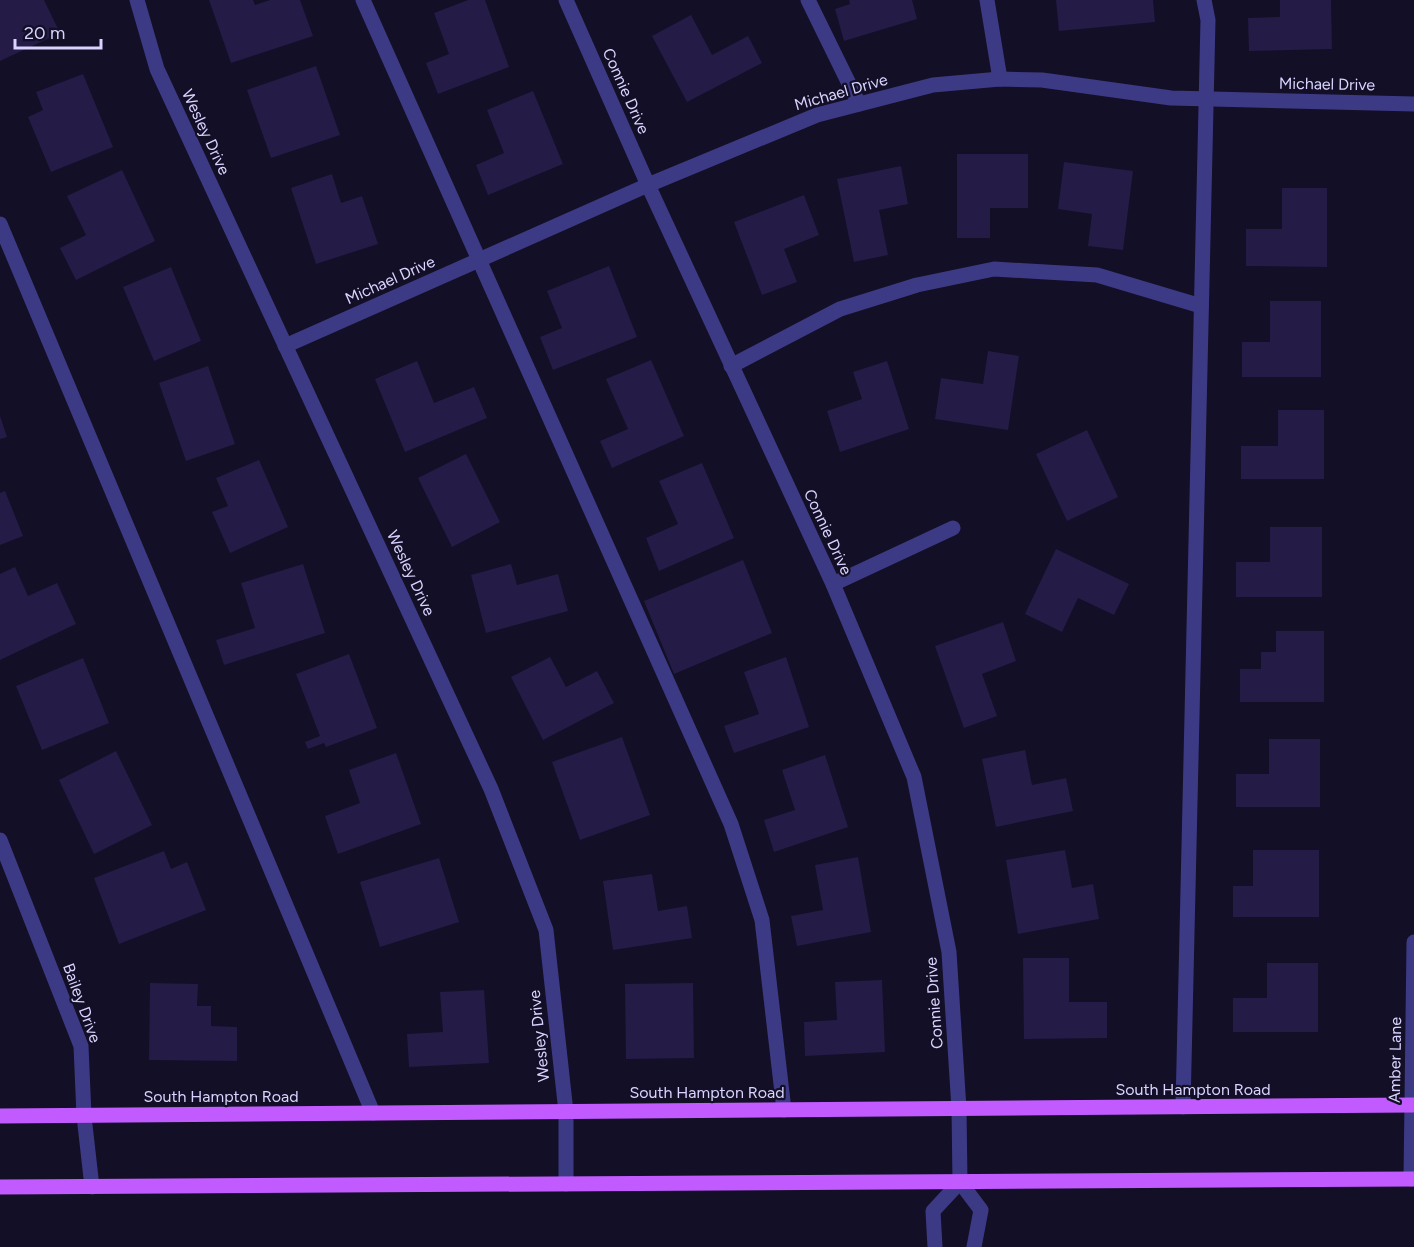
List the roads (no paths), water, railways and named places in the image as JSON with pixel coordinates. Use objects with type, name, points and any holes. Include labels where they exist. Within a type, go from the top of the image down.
[{"type":"main road","name":"South Hampton Road","points":[[0,1116],[1413,1105]]},
{"type":"main road","points":[[0,1187],[1412,1179]]},
{"type":"street","name":"Wesley Drive","points":[[137,0],[157,69],[491,789],[546,930],[566,1112],[566,1184]]},
{"type":"street","points":[[363,0],[481,259],[731,824],[762,920],[784,1110]]},
{"type":"street","name":"Connie Drive","points":[[566,0],[648,185],[833,584],[914,777],[949,952],[959,1109],[960,1182]]},
{"type":"street","points":[[808,0],[859,104]]},
{"type":"street","points":[[987,0],[1000,79]]},
{"type":"street","points":[[1183,1107],[1208,20],[1204,0]]},
{"type":"street","name":"Michael Drive","points":[[285,346],[648,185],[817,115],[933,85],[1000,79],[1042,80],[1171,98],[1414,104]]},
{"type":"street","points":[[0,224],[373,1113]]},
{"type":"street","points":[[731,366],[840,309],[917,285],[994,269],[1097,275],[1201,306]]},
{"type":"street","points":[[833,584],[953,528]]},
{"type":"street","name":"Bailey Drive","points":[[0,840],[81,1046],[84,1116],[92,1187]]},
{"type":"street","name":"Amber Lane","points":[[1412,1179],[1414,942]]},
{"type":"street","points":[[935,1247],[933,1211],[960,1182],[981,1210],[974,1247]]}]
